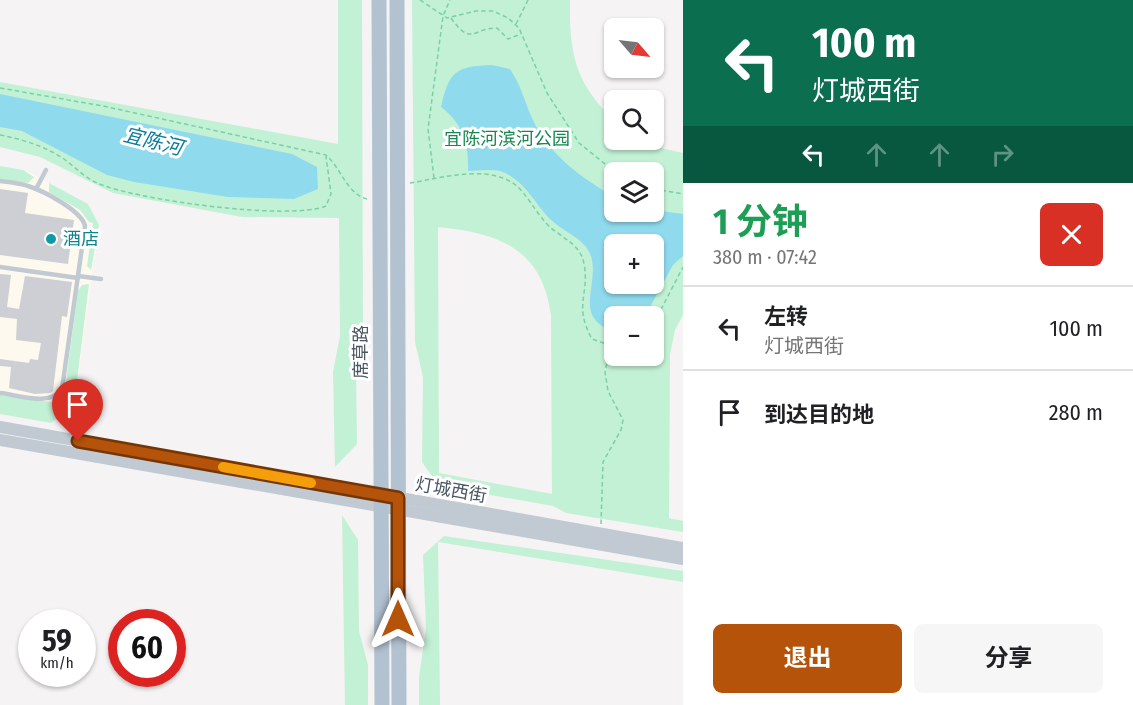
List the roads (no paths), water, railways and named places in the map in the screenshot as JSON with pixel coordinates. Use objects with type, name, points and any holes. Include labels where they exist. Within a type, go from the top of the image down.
[{"type":"main road","name":"席草路","points":[[379,0],[382,705]]},
{"type":"main road","name":"席草路","points":[[397,0],[399,705]]},
{"type":"street","name":"灯城西街","points":[[0,427],[380,502]]},
{"type":"street","name":"灯城西街","points":[[0,440],[398,505],[683,559]]},
{"type":"street","name":"灯城西街","points":[[398,505],[600,533],[683,548]]},
{"type":"lane","points":[[36,189],[46,171]]},
{"type":"lane","points":[[0,181],[36,189],[76,211],[83,220],[78,277],[60,391],[46,399],[0,393]]},
{"type":"lane","points":[[0,267],[101,279]]},
{"type":"water","points":[[492,65],[510,69],[521,89],[533,120],[548,144],[568,165],[604,191],[604,222],[664,222],[664,211],[683,214],[683,256],[673,265],[664,281],[664,234],[604,234],[604,294],[657,294],[650,306],[604,306],[604,327],[602,326],[594,318],[590,309],[593,267],[591,256],[584,244],[555,224],[513,177],[497,171],[468,171],[466,143],[463,135],[455,120],[441,107],[451,79],[456,73],[470,67]]},
{"type":"water","points":[[0,94],[292,154],[317,167],[318,189],[294,199],[228,197],[134,182],[107,175],[22,131],[0,127]]},
{"type":"waterway","name":"宜陈河","points":[[450,133],[464,128]]},
{"type":"place","name":"酒店","points":[[51,239]]},
{"type":"park label","name":"宜陈河滨河公园","points":[[507,139]]}]
